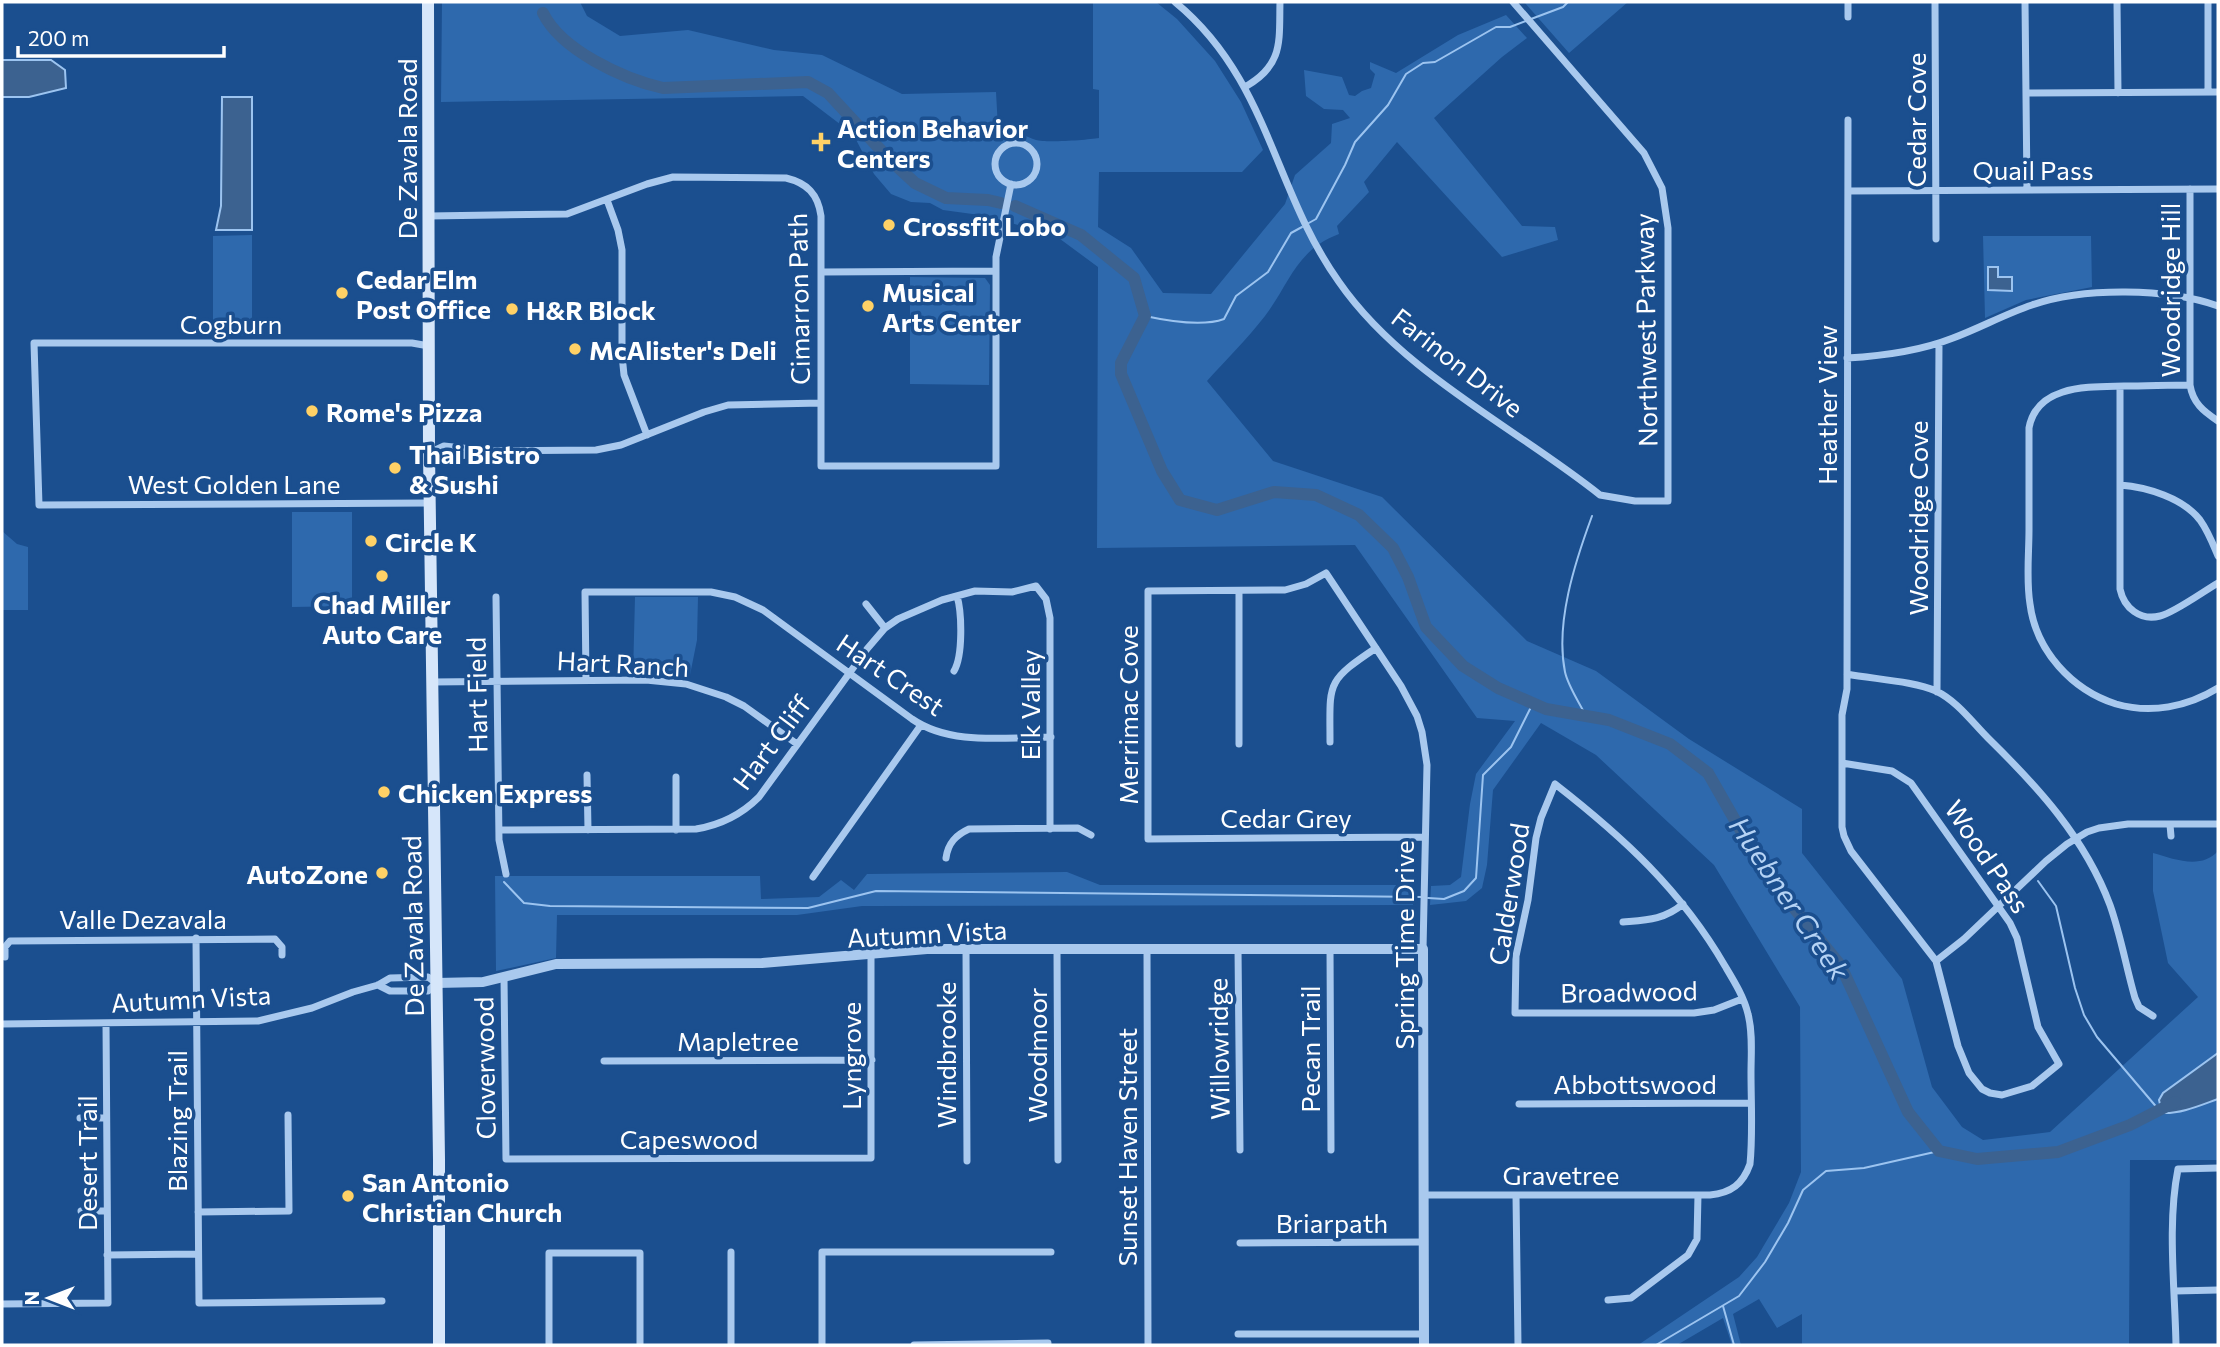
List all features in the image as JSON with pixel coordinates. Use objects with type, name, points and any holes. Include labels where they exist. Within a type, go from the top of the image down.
[{"type":"main road","name":"De Zavala Road","points":[[428,2],[429,503],[439,1345]]},
{"type":"street","name":"Farinon Drive","points":[[1175,2],[1210,35],[1245,86],[1313,243],[1348,295],[1395,346],[1600,495],[1610,499],[1668,501]]},
{"type":"street","points":[[1245,86],[1261,77],[1276,58],[1279,48],[1280,2]]},
{"type":"street","name":"Northwest Parkway","points":[[1513,2],[1644,153],[1662,188],[1668,228],[1668,501]]},
{"type":"street","points":[[1847,2],[1847,17]]},
{"type":"street","name":"Cedar Cove","points":[[1935,2],[1936,239]]},
{"type":"street","points":[[2025,2],[2027,190]]},
{"type":"street","points":[[2117,2],[2118,93]]},
{"type":"street","points":[[2208,2],[2208,92]]},
{"type":"street","points":[[2026,93],[2218,92]]},
{"type":"street","name":"Heather View","points":[[1847,121],[1847,689],[1842,715],[1842,827],[1848,846],[1936,961]]},
{"type":"street","points":[[1020,143],[1033,152],[1036,168],[1027,181],[1011,184],[998,175],[995,159],[1004,146],[1020,143]]},
{"type":"street","name":"Cimarron Path","points":[[429,216],[567,214],[673,177],[786,178],[798,181],[814,193],[819,204],[822,272],[821,466],[996,466],[996,271]]},
{"type":"street","points":[[822,272],[996,271],[1011,184]]},
{"type":"street","name":"Woodridge Hill","points":[[2190,189],[2190,384],[2196,404],[2218,421]]},
{"type":"street","name":"Quail Pass","points":[[1848,191],[2218,189]]},
{"type":"street","points":[[607,200],[622,250],[622,365],[647,435]]},
{"type":"street","points":[[1847,358],[1884,355],[1939,344],[2034,304],[2077,295],[2135,293],[2190,298],[2218,306]]},
{"type":"street","name":"Cogburn","points":[[39,505],[34,343],[412,343],[429,346]]},
{"type":"street","name":"Woodridge Cove","points":[[1937,692],[1939,344]]},
{"type":"street","points":[[2190,384],[2075,389],[2052,396],[2041,403],[2031,421],[2028,586],[2032,618],[2042,642],[2056,663],[2074,681],[2107,701],[2132,707],[2170,708],[2194,701],[2218,688]]},
{"type":"street","points":[[2120,387],[2122,599],[2130,610],[2141,616],[2162,616],[2218,583]]},
{"type":"street","points":[[429,453],[444,446],[490,451],[596,450],[621,445],[728,405],[821,403]]},
{"type":"street","points":[[429,453],[444,459],[490,451]]},
{"type":"street","points":[[2120,485],[2152,491],[2193,512],[2202,522],[2218,556]]},
{"type":"street","name":"West Golden Lane","points":[[39,505],[429,503]]},
{"type":"street","name":"Spring Time Drive","points":[[1239,591],[1292,589],[1326,573],[1410,701],[1422,732],[1427,765],[1423,891],[1424,1340]]},
{"type":"street","name":"Hart Cliff","points":[[499,830],[676,830],[716,825],[743,811],[765,789],[849,672],[885,628],[919,610],[957,596],[975,592],[1012,592],[1036,586]]},
{"type":"street","name":"Elk Valley","points":[[1036,586],[1046,599],[1050,618],[1050,828]]},
{"type":"street","name":"Merrimac Cove","points":[[1148,839],[1148,591],[1239,591]]},
{"type":"street","points":[[1239,591],[1239,744]]},
{"type":"street","name":"Hart Crest","points":[[586,680],[585,592],[711,592],[735,597],[763,610],[921,725],[947,735],[967,737],[1051,737]]},
{"type":"street","points":[[954,671],[959,659],[957,596]]},
{"type":"street","name":"Hart Field","points":[[496,597],[499,830],[506,874]]},
{"type":"street","points":[[763,610],[768,602]]},
{"type":"street","points":[[866,604],[885,628]]},
{"type":"street","points":[[1331,742],[1331,699],[1335,680],[1348,666],[1376,648]]},
{"type":"street","points":[[1847,674],[1937,692],[1958,708],[2021,770],[2055,808],[2076,838],[2109,904],[2135,998],[2139,1007],[2153,1016]]},
{"type":"street","name":"Hart Ranch","points":[[431,682],[666,681],[706,690],[744,706],[797,744]]},
{"type":"street","points":[[813,877],[921,725]]},
{"type":"street","name":"Wood Pass","points":[[1842,763],[1892,771],[1911,783],[2010,923],[2017,938],[2038,1027],[2059,1064],[2025,1089],[1995,1095],[1982,1089],[1969,1073],[1962,1057],[1936,961]]},
{"type":"street","points":[[587,775],[588,830]]},
{"type":"street","points":[[676,777],[676,830]]},
{"type":"street","name":"Gravetree","points":[[1424,1195],[1698,1195],[1728,1192],[1746,1176],[1751,1156],[1751,1030],[1742,999],[1713,944],[1642,856],[1555,784]]},
{"type":"street","name":"Calderwood","points":[[1515,1013],[1516,957],[1528,900],[1536,838],[1555,784]]},
{"type":"street","points":[[1936,961],[1999,907],[2046,861],[2076,838],[2099,828],[2128,824],[2218,824]]},
{"type":"street","points":[[2170,825],[2171,836]]},
{"type":"street","points":[[946,858],[951,842],[969,829],[1078,828],[1091,835]]},
{"type":"street","name":"Cedar Grey","points":[[1148,839],[1424,837]]},
{"type":"street","points":[[1623,922],[1654,920],[1666,916],[1683,904]]},
{"type":"street","name":"Valle Dezavala","points":[[5,957],[5,947],[10,941],[196,938],[275,939],[282,947],[282,955]]},
{"type":"street","name":"Blazing Trail","points":[[196,938],[199,1303],[382,1301]]},
{"type":"street","name":"Willowridge","points":[[1238,948],[1240,1150]]},
{"type":"street","name":"Pecan Trail","points":[[1330,948],[1331,1150]]},
{"type":"street","name":"Autumn Vista","points":[[2,1024],[197,1023],[273,1019],[378,985],[390,978],[428,977],[436,983],[475,982],[556,964],[762,963],[928,949],[1423,948]]},
{"type":"street","name":"Woodmoor","points":[[1057,949],[1058,1160]]},
{"type":"street","name":"Sunset Haven Street","points":[[1146,949],[1148,1345]]},
{"type":"street","name":"Windbrooke","points":[[966,950],[967,1161]]},
{"type":"street","name":"Lyngrove","points":[[871,955],[871,1158]]},
{"type":"street","name":"Cloverwood","points":[[504,977],[506,1159]]},
{"type":"street","name":"Autumn Vista","points":[[378,985],[390,991],[428,991],[436,983]]},
{"type":"street","name":"Broadwood","points":[[1515,1013],[1694,1013],[1714,1010],[1742,999]]},
{"type":"street","name":"Desert Trail","points":[[2,1304],[108,1303],[106,1023]]},
{"type":"street","name":"Mapletree","points":[[604,1061],[872,1060]]},
{"type":"street","name":"Abbottswood","points":[[1519,1104],[1751,1103]]},
{"type":"street","points":[[198,1212],[289,1211],[288,1115]]},
{"type":"street","points":[[80,1118],[106,1118]]},
{"type":"street","name":"Capeswood","points":[[506,1159],[871,1158]]},
{"type":"street","points":[[2176,1345],[2174,1188],[2178,1169],[2218,1168]]},
{"type":"street","points":[[1516,1195],[1518,1345]]},
{"type":"street","points":[[1608,1300],[1631,1298],[1693,1250],[1698,1232],[1698,1195]]},
{"type":"street","points":[[80,1211],[107,1211]]},
{"type":"street","name":"Briarpath","points":[[1240,1243],[1424,1242]]},
{"type":"street","points":[[731,1252],[731,1345]]},
{"type":"street","points":[[822,1345],[822,1252],[1051,1252]]},
{"type":"street","points":[[549,1345],[549,1253],[640,1253],[640,1345]]},
{"type":"street","points":[[107,1255],[198,1254]]},
{"type":"street","points":[[2175,1291],[2218,1290]]},
{"type":"street","points":[[1238,1334],[1424,1340]]},
{"type":"street","points":[[914,1345],[1048,1343]]},
{"type":"shaded area","points":[[442,2],[580,2],[587,16],[620,36],[688,30],[774,50],[822,55],[902,94],[996,92],[998,128],[1003,134],[1018,133],[1036,140],[1048,141],[1099,138],[1099,90],[1093,89],[1093,2],[1156,2],[1177,19],[1215,61],[1241,102],[1263,150],[1242,172],[1099,172],[1098,227],[1131,248],[1163,293],[1211,294],[1285,204],[1295,175],[1331,143],[1332,124],[1350,118],[1343,110],[1324,109],[1306,96],[1304,70],[1342,77],[1349,95],[1355,96],[1371,88],[1375,74],[1370,69],[1370,62],[1396,73],[1458,35],[1506,15],[1527,38],[1434,118],[1522,226],[1555,227],[1558,240],[1502,257],[1397,142],[1364,182],[1369,192],[1337,226],[1339,234],[1324,241],[1303,258],[1265,316],[1207,381],[1273,461],[1382,497],[1527,641],[1596,671],[1689,739],[1802,809],[1802,853],[1902,979],[1932,1087],[1962,1127],[1983,1140],[2050,1132],[2198,997],[2168,963],[2153,891],[2153,853],[2196,862],[2211,857],[2218,851],[2218,1053],[2163,1093],[2159,1103],[2187,1109],[2218,1099],[2218,1160],[2130,1160],[2129,1345],[1802,1345],[1802,1314],[1777,1328],[1759,1299],[1733,1314],[1741,1345],[1732,1345],[1723,1318],[1677,1345],[1638,1345],[1739,1277],[1757,1257],[1789,1203],[1801,1172],[1800,1007],[1714,865],[1596,755],[1541,723],[1493,790],[1487,865],[1482,888],[1466,901],[1430,905],[1431,886],[1450,885],[1461,877],[1476,774],[1515,721],[1477,718],[1355,545],[1097,548],[1098,267],[1056,236],[987,216],[943,210],[930,203],[911,202],[891,194],[874,174],[853,134],[803,96],[441,102]]},
{"type":"shaded area","points":[[1628,2],[1569,53],[1525,3]]},
{"type":"shaded area","points":[[2,60],[51,60],[65,70],[66,88],[29,97],[2,97]]},
{"type":"shaded area","points":[[222,97],[252,97],[252,230],[216,230],[221,206]]},
{"type":"shaded area","points":[[252,235],[252,335],[213,336],[213,236]]},
{"type":"shaded area","points":[[1983,236],[2091,236],[2092,287],[2026,300],[1985,318]]},
{"type":"shaded area","points":[[1988,267],[1998,267],[1998,277],[2012,277],[2012,291],[1988,290]]},
{"type":"shaded area","points":[[910,277],[985,278],[990,285],[989,385],[910,384]]},
{"type":"shaded area","points":[[292,512],[352,512],[352,606],[292,607]]},
{"type":"shaded area","points":[[2,531],[17,544],[28,547],[28,610],[2,610]]},
{"type":"shaded area","points":[[635,597],[698,597],[697,640],[689,680],[633,675]]},
{"type":"shaded area","points":[[1067,872],[1100,885],[1413,885],[1413,905],[862,906],[797,915],[557,915],[556,958],[496,971],[495,876],[760,876],[761,899],[819,897],[841,880],[854,890],[867,874]]},
{"type":"shaded area","points":[[2218,1053],[2218,1099],[2184,1111],[2162,1113],[2159,1100],[2163,1093]]},
{"type":"waterway","points":[[1531,19],[1563,7],[1568,2]]},
{"type":"waterway","name":"Huebner Creek","points":[[543,13],[552,26],[578,51],[612,70],[647,84],[663,88],[808,82],[828,93],[915,183],[946,198],[1001,203]]},
{"type":"waterway","points":[[1307,224],[1316,219],[1355,142],[1388,105],[1406,74],[1423,63],[1435,62],[1496,27],[1510,27],[1526,21]]},
{"type":"waterway","name":"Huebner Creek","points":[[1015,206],[1081,235],[1134,278],[1145,316],[1121,363],[1121,374],[1162,471],[1180,500],[1217,510],[1274,492],[1316,495],[1359,515],[1393,548],[1408,577],[1426,627],[1463,666],[1498,688],[1546,709],[1609,720],[1670,744],[1708,773],[1764,871],[1841,966],[1908,1112],[1939,1151],[1977,1159],[2058,1152],[2130,1125],[2175,1102]]},
{"type":"waterway","points":[[1145,316],[1195,323],[1224,319],[1236,296],[1268,272],[1291,233],[1302,227]]},
{"type":"waterway","points":[[1586,716],[1566,677],[1563,633],[1568,593],[1592,516]]},
{"type":"waterway","points":[[1428,898],[1444,899],[1464,891],[1476,878],[1483,775],[1511,747],[1533,703]]},
{"type":"waterway","points":[[2038,881],[2056,906],[2084,1015],[2097,1037],[2159,1110]]},
{"type":"waterway","points":[[504,882],[524,903],[550,906],[808,908],[876,891],[1423,897]]},
{"type":"waterway","points":[[1656,1345],[1739,1296],[1765,1262],[1788,1223],[1803,1190],[1826,1171],[1864,1168],[1939,1151]]},
{"type":"waterway","points":[[1723,1306],[1734,1345]]},
{"type":"place","name":"Action Behavior Centers","points":[[821,142]]},
{"type":"place","name":"Crossfit Lobo","points":[[889,225]]},
{"type":"place","name":"Cedar Elm Post Office","points":[[342,293]]},
{"type":"place","name":"Musical Arts Center","points":[[868,306]]},
{"type":"place","name":"H&R Block","points":[[512,309]]},
{"type":"place","name":"McAlister's Deli","points":[[575,349]]},
{"type":"place","name":"Rome's Pizza","points":[[312,411]]},
{"type":"place","name":"Thai Bistro & Sushi","points":[[395,468]]},
{"type":"place","name":"Circle K","points":[[371,541]]},
{"type":"place","name":"Chad Miller Auto Care","points":[[382,576]]},
{"type":"place","name":"Chicken Express","points":[[384,792]]},
{"type":"place","name":"AutoZone","points":[[382,873]]},
{"type":"place","name":"San Antonio Christian Church","points":[[348,1196]]}]
